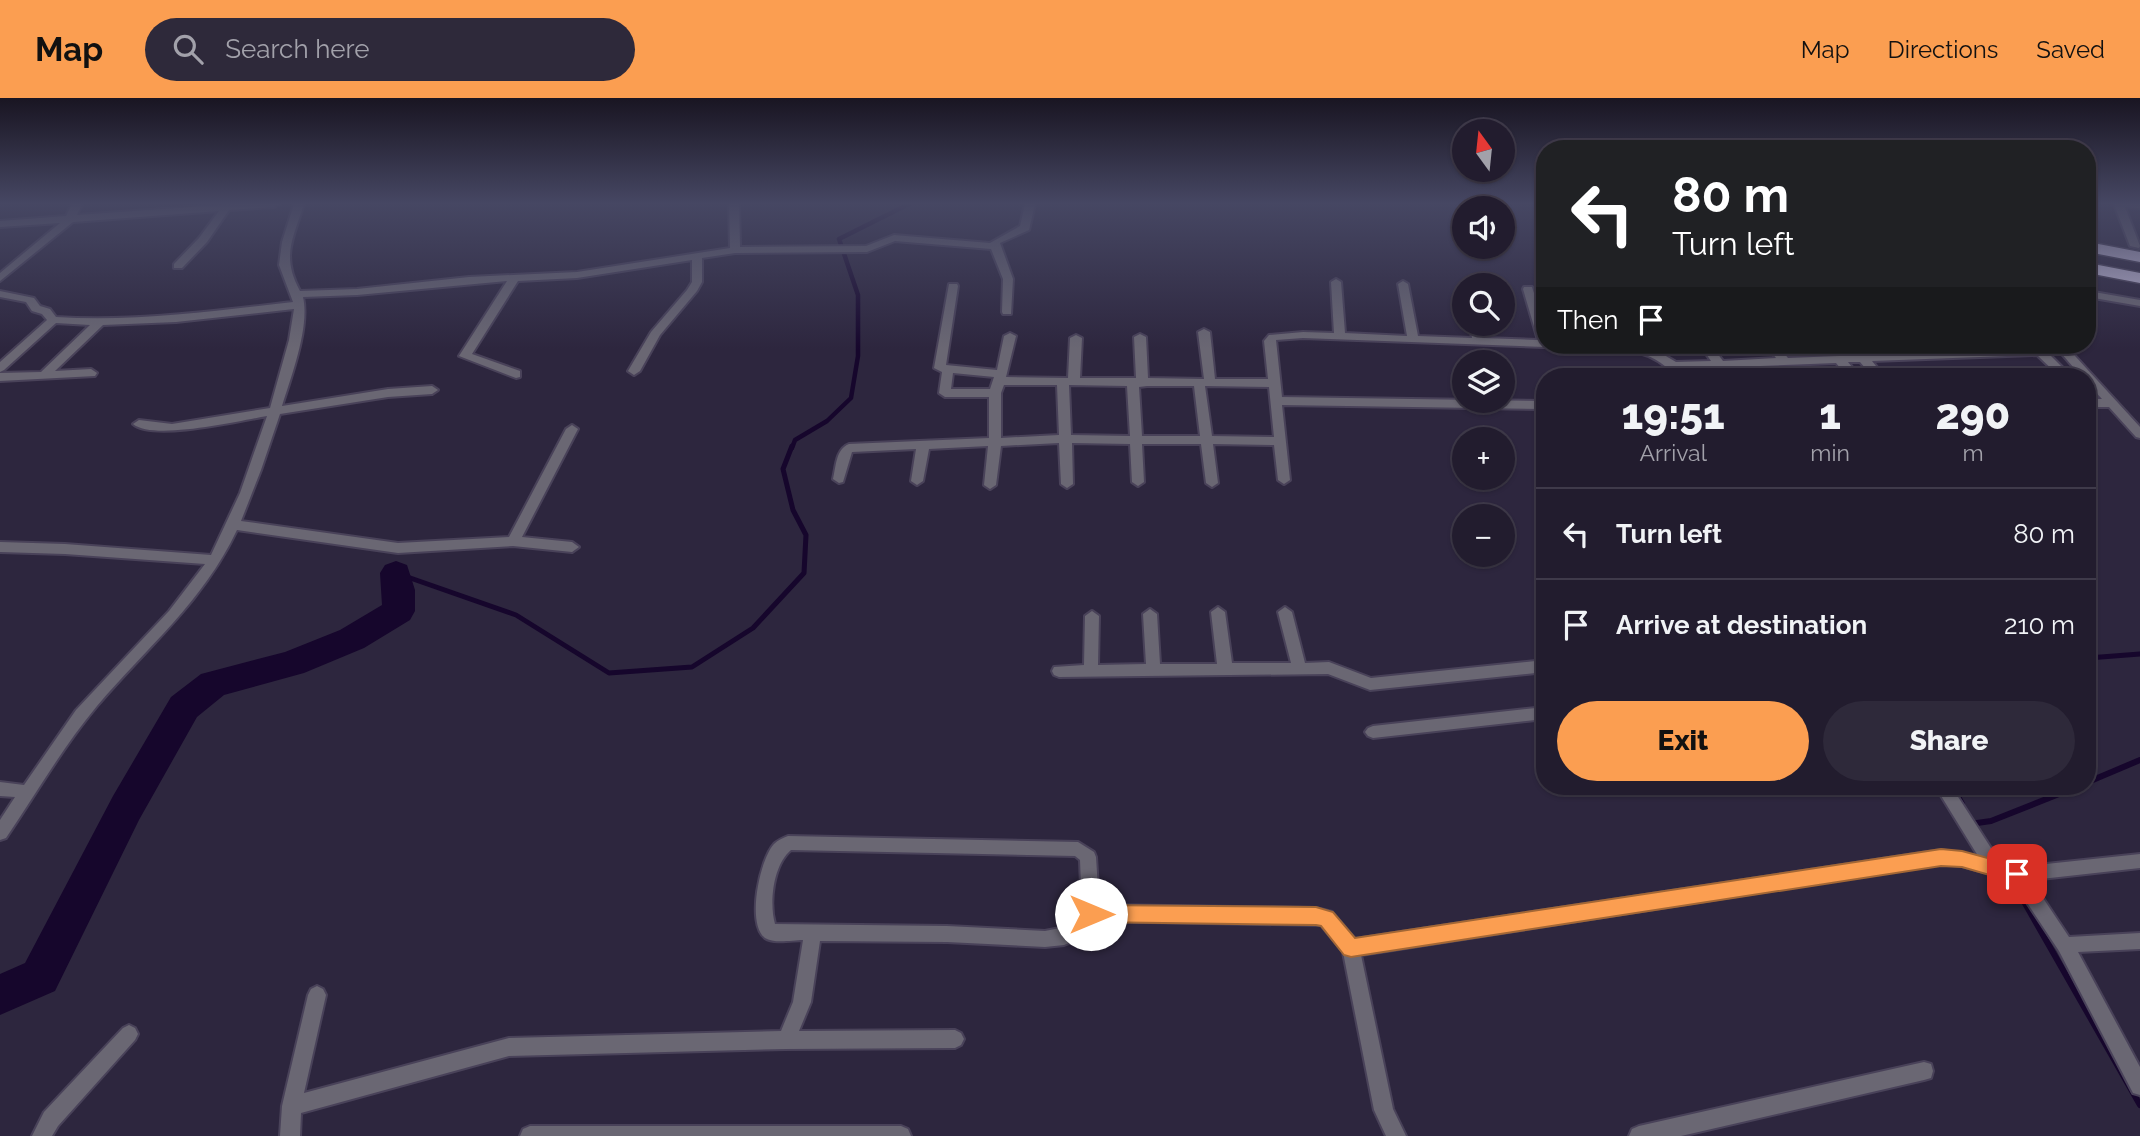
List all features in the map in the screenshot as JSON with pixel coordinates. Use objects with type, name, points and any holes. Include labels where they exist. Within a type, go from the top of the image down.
[{"type":"highway","points":[[2096,270],[2140,278]]},
{"type":"street","points":[[0,278],[30,252]]},
{"type":"street","points":[[178,266],[191,252]]},
{"type":"street","points":[[0,834],[68,731],[94,699],[188,601],[233,525],[246,496],[285,376],[298,299],[286,278],[284,265],[287,252]]},
{"type":"street","points":[[0,368],[53,320],[100,322],[192,316],[357,292],[514,277],[577,275],[720,252]]},
{"type":"street","points":[[998,252],[1008,279],[1007,312]]},
{"type":"street","points":[[634,371],[655,334],[697,282],[697,256]]},
{"type":"street","points":[[514,277],[466,356],[516,374]]},
{"type":"street","points":[[1336,282],[1340,336]]},
{"type":"street","points":[[1403,285],[1413,338]]},
{"type":"street","points":[[953,286],[938,365],[948,371],[999,383]]},
{"type":"street","points":[[1528,289],[1536,315]]},
{"type":"street","points":[[0,294],[30,300],[36,309],[46,311],[53,320]]},
{"type":"street","points":[[2096,295],[2140,303]]},
{"type":"street","points":[[44,376],[100,322]]},
{"type":"street","points":[[1204,332],[1205,440],[1212,483]]},
{"type":"street","points":[[990,485],[999,383],[1010,335]]},
{"type":"street","points":[[1283,480],[1270,341],[1273,337],[1340,336],[1536,344]]},
{"type":"street","points":[[1477,336],[1478,341]]},
{"type":"street","points":[[1138,482],[1135,439],[1140,337]]},
{"type":"street","points":[[1068,484],[1065,439],[1068,382],[1076,338]]},
{"type":"street","points":[[1655,354],[1674,368]]},
{"type":"street","points":[[1712,354],[1720,365]]},
{"type":"street","points":[[1778,354],[1785,362]]},
{"type":"street","points":[[1847,354],[1865,368]]},
{"type":"street","points":[[1913,354],[1916,357]]},
{"type":"street","points":[[1699,368],[1938,354]]},
{"type":"street","points":[[2044,354],[2057,368]]},
{"type":"street","points":[[2067,354],[2080,368]]},
{"type":"street","points":[[1852,360],[1852,368]]},
{"type":"street","points":[[948,371],[944,393],[999,383],[1276,383]]},
{"type":"street","points":[[0,377],[91,373]]},
{"type":"street","points":[[2096,385],[2140,434]]},
{"type":"street","points":[[139,424],[172,428],[387,393],[432,390]]},
{"type":"street","points":[[1277,401],[1536,405]]},
{"type":"street","points":[[2096,402],[2112,403]]},
{"type":"street","points":[[513,541],[572,429]]},
{"type":"street","points":[[839,480],[845,452],[849,448],[1065,439],[1279,441]]},
{"type":"street","points":[[917,481],[923,446]]},
{"type":"street","points":[[233,525],[398,548],[513,541],[572,547]]},
{"type":"street","points":[[0,547],[65,548],[214,560]]},
{"type":"street","points":[[1218,612],[1225,668]]},
{"type":"street","points":[[1285,612],[1299,667]]},
{"type":"street","points":[[1150,614],[1153,669]]},
{"type":"street","points":[[1091,616],[1091,670]]},
{"type":"street","points":[[1059,671],[1329,668],[1370,684],[1536,667]]},
{"type":"street","points":[[1373,732],[1536,714]]},
{"type":"street","points":[[0,789],[29,792]]},
{"type":"street","points":[[1949,795],[1994,867]]},
{"type":"street","points":[[788,843],[1079,849],[1087,857],[1091,914],[1076,932],[1064,937],[1045,939],[947,934],[771,932],[765,925],[771,864],[778,849],[788,843]]},
{"type":"street","points":[[1351,948],[1941,857],[1962,859],[2017,874],[2140,861]]},
{"type":"street","points":[[2017,874],[2065,945],[2140,1086]]},
{"type":"street","points":[[1091,914],[1326,918],[1351,948],[1384,1110],[1396,1136]]},
{"type":"street","points":[[786,1040],[802,1002],[813,933]]},
{"type":"street","points":[[2065,945],[2140,941]]},
{"type":"street","points":[[290,1136],[292,1106],[317,996]]},
{"type":"street","points":[[42,1136],[51,1119],[129,1034]]},
{"type":"street","points":[[292,1106],[509,1046],[955,1039]]},
{"type":"street","points":[[1639,1136],[1924,1071]]},
{"type":"street","points":[[530,1136],[901,1136]]},
{"type":"waterway","points":[[792,448],[795,440],[827,421],[851,398],[858,356],[858,295],[844,252]]},
{"type":"waterway","points":[[396,573],[516,615],[609,673],[692,667],[753,628],[804,573],[806,535],[793,510],[783,469],[792,446]]},
{"type":"waterway","points":[[0,995],[40,977],[126,808],[184,707],[213,684],[292,664],[352,639],[398,611],[399,590],[396,573]]},
{"type":"waterway","points":[[2096,657],[2140,654]]},
{"type":"waterway","points":[[2096,779],[2140,760]]},
{"type":"waterway","points":[[1957,795],[1962,804]]},
{"type":"waterway","points":[[1970,824],[1991,821],[2056,795]]},
{"type":"waterway","points":[[2014,884],[2140,1105]]},
{"type":"route","points":[[1091,914],[1316,916],[1326,918],[1334,925],[1351,948],[1941,857],[1962,859],[2017,874]]}]
